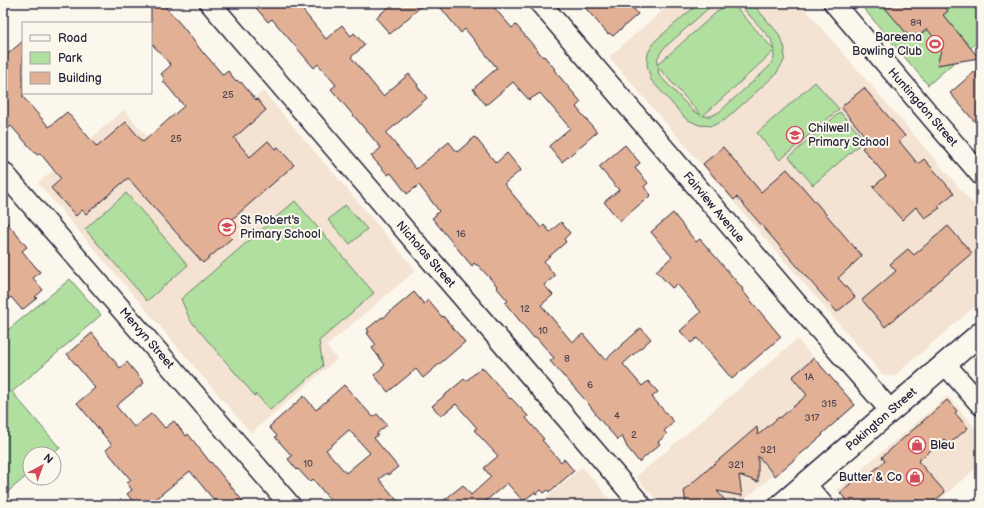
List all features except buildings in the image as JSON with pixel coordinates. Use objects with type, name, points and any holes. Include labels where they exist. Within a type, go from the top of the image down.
[{"type":"street","name":"Nicholas Street","points":[[210,3],[642,505]]},
{"type":"street","name":"Fairview Avenue","points":[[540,3],[809,318],[890,410]]},
{"type":"street","name":"Huntingdon Street","points":[[834,3],[981,175]]},
{"type":"street","name":"Mervyn Street","points":[[3,172],[290,505]]},
{"type":"street","name":"Pakington Street","points":[[781,505],[981,333]]},
{"type":"street","points":[[945,364],[981,405]]},
{"type":"street","points":[[805,484],[823,505]]},
{"type":"shaded area","name":"Chilwell Primary School","points":[[671,3],[800,3],[981,213],[981,301],[894,376],[883,375],[609,57]]},
{"type":"shaded area","name":"St Robert's Primary School","points":[[263,91],[416,270],[326,346],[337,359],[251,433],[38,183],[124,110],[173,167]]},
{"type":"shaded area","points":[[797,339],[855,406],[738,505],[661,505],[636,477]]},
{"type":"shaded area","points":[[948,396],[981,435],[981,464],[933,505],[850,505],[837,490]]},
{"type":"shaded area","points":[[582,467],[615,505],[538,505]]},
{"type":"green space","points":[[699,3],[715,3],[663,49],[658,57],[657,65],[727,3],[732,3],[774,50],[771,39],[741,6],[735,3],[752,3],[778,33],[785,48],[784,61],[776,74],[725,120],[712,126],[699,125],[686,119],[651,80],[647,65],[648,53],[655,41]],"holes":[[[774,51],[774,58],[769,67],[719,112],[711,116],[703,116]],[[658,67],[701,115],[693,111],[659,75]]]},
{"type":"green space","name":"Bareena Bowling Club","points":[[859,3],[981,3],[981,39],[928,85]]},
{"type":"green space","points":[[815,82],[839,109],[780,160],[757,133]]},
{"type":"green space","points":[[840,112],[865,140],[813,185],[789,157]]},
{"type":"green space","points":[[126,193],[188,265],[147,301],[85,229]]},
{"type":"green space","points":[[295,201],[374,293],[319,341],[323,366],[270,410],[256,394],[255,396],[190,320],[181,299]]},
{"type":"green space","points":[[345,205],[367,229],[350,244],[328,220]]},
{"type":"green space","points":[[70,279],[101,315],[12,392],[58,446],[22,446],[22,480],[3,496],[3,334]]},
{"type":"place","name":"Bareena Bowling Club","points":[[935,44]]},
{"type":"place","name":"Chilwell Primary School","points":[[795,135]]},
{"type":"place","name":"St Robert's Primary School","points":[[227,227]]},
{"type":"place","name":"Bleu","points":[[917,445]]},
{"type":"place","name":"Butter & Co","points":[[915,477]]}]
